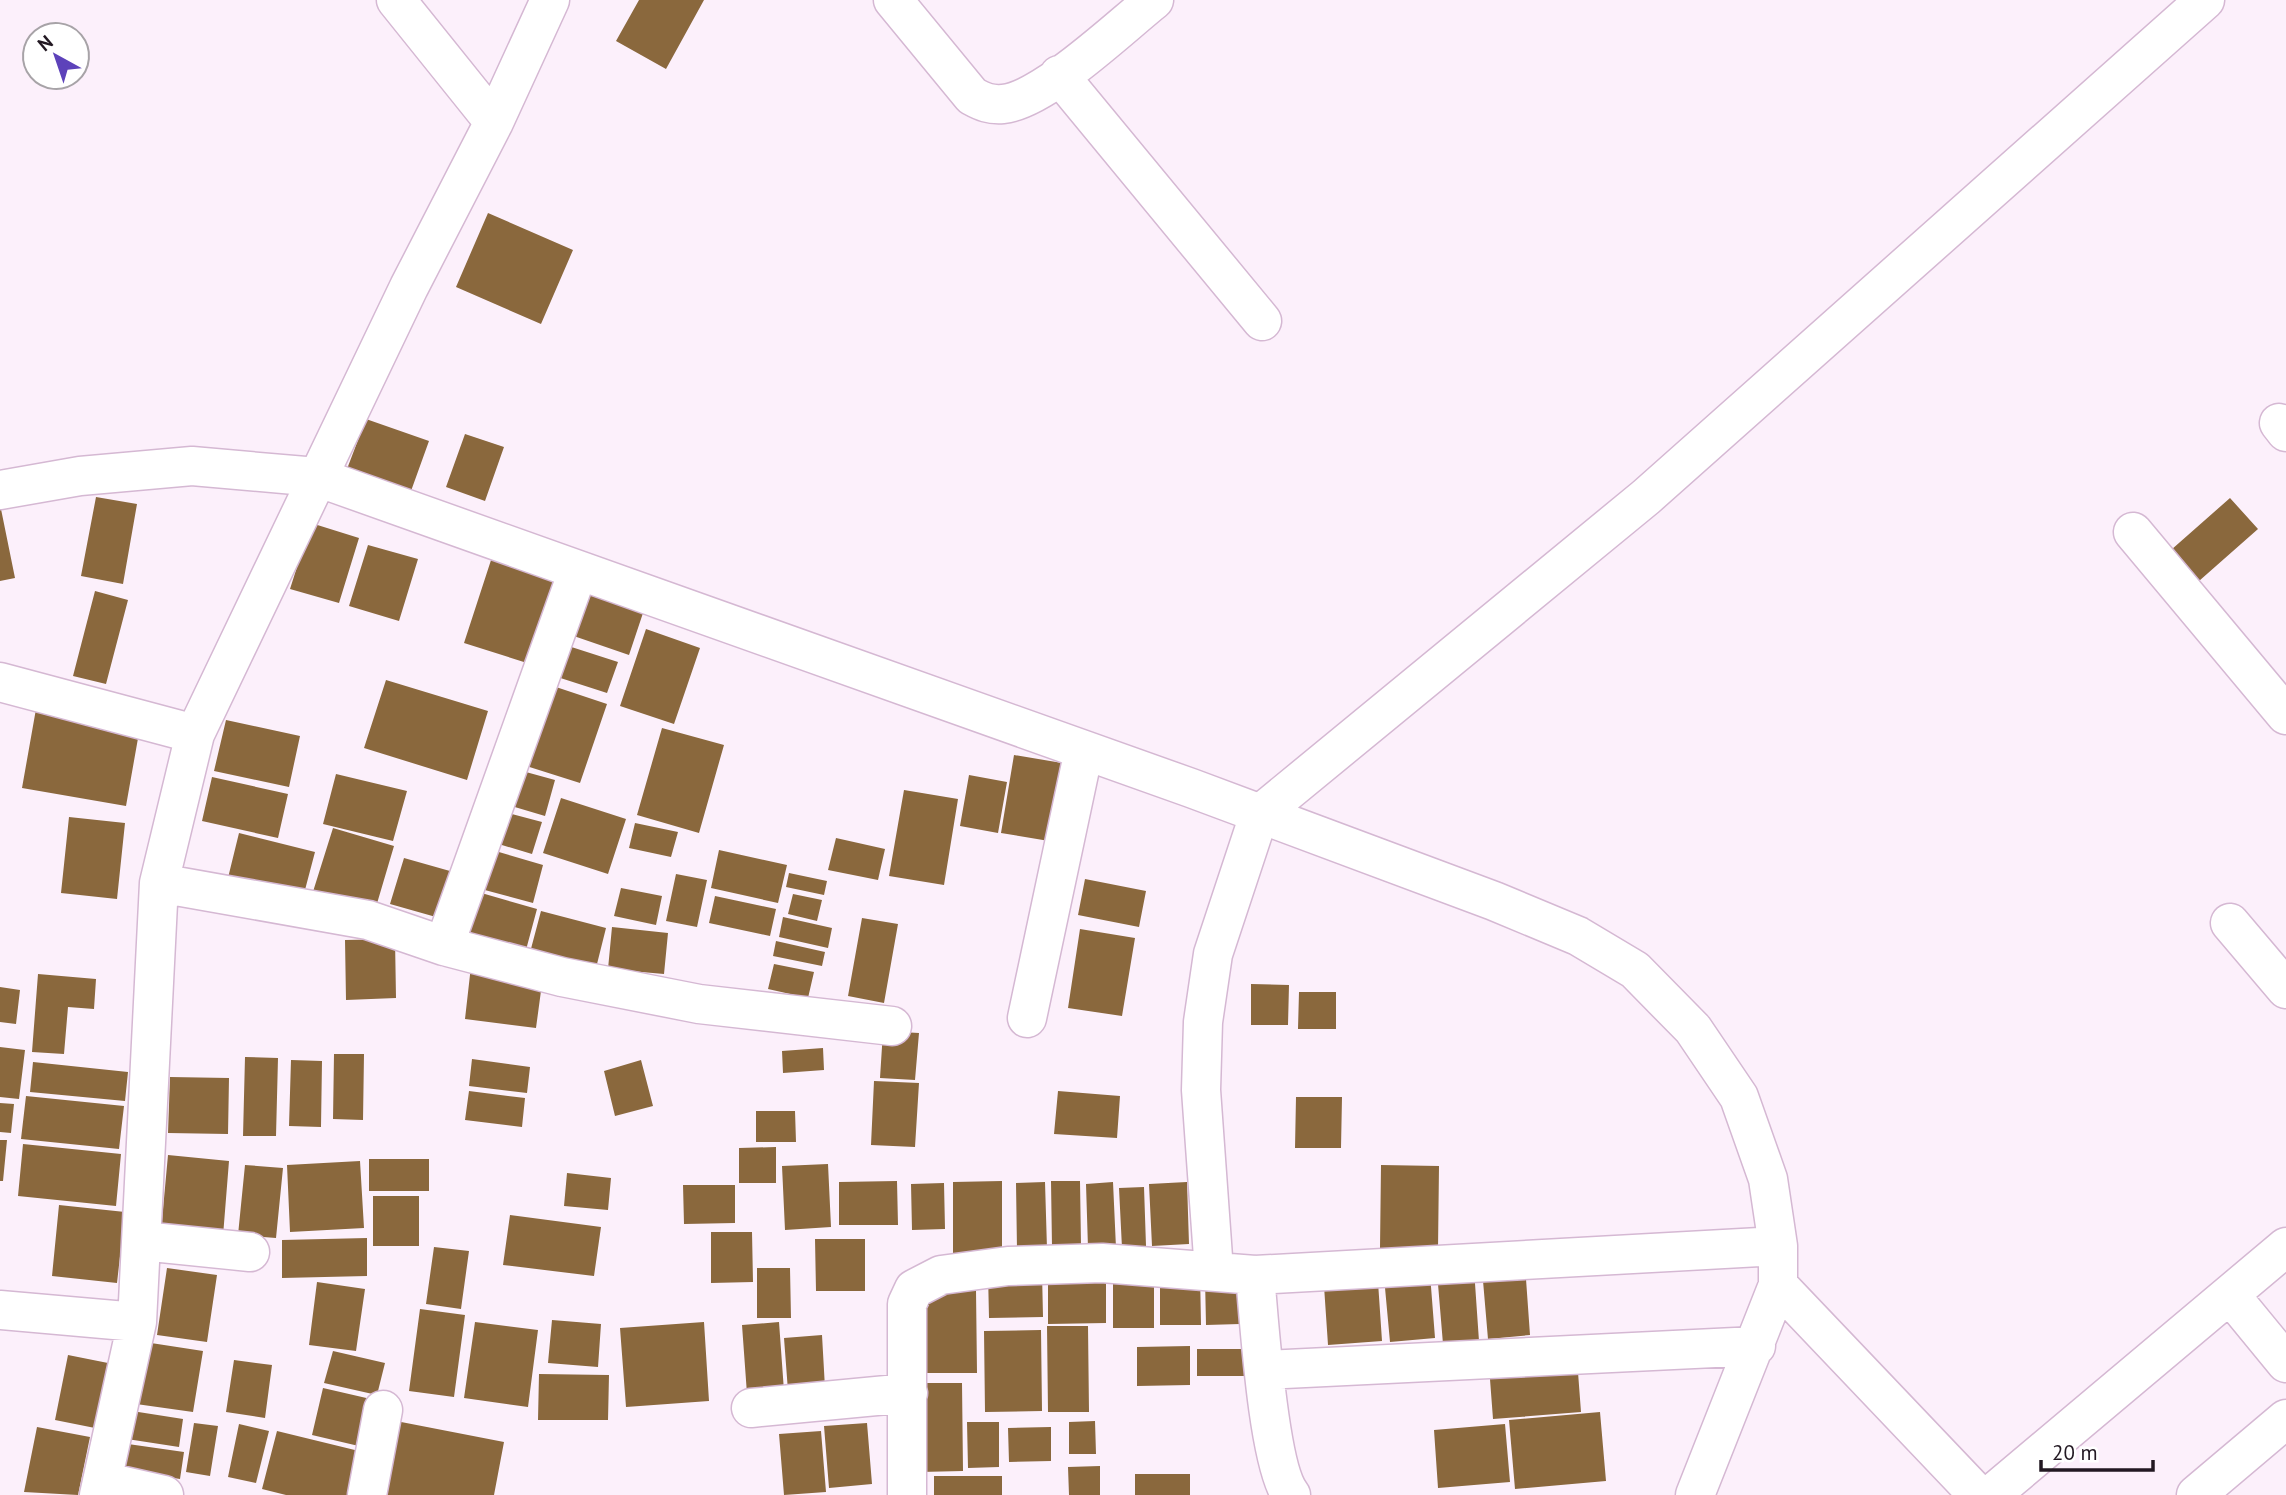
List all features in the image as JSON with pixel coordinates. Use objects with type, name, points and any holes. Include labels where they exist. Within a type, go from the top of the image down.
[{"type":"street","points":[[396,0],[494,122]]},
{"type":"street","points":[[164,1495],[100,1488],[137,1322],[159,883],[194,734],[317,477],[494,122],[550,0]]},
{"type":"street","points":[[893,0],[972,96],[987,104],[1005,104],[1041,88],[1154,0]]},
{"type":"street","points":[[1214,1270],[1200,1090],[1203,1023],[1213,954],[1259,815],[1646,497],[2205,0]]},
{"type":"street","points":[[1059,75],[1262,321]]},
{"type":"street","points":[[0,490],[79,476],[192,466],[317,477],[1084,750],[1494,901],[1578,936],[1636,970],[1693,1029],[1739,1097],[1769,1180],[1778,1246],[1778,1285],[1756,1346],[1695,1495],[1687,1495]]},
{"type":"street","points":[[2133,532],[2286,715]]},
{"type":"street","points":[[444,946],[578,571]]},
{"type":"street","points":[[0,682],[194,734]]},
{"type":"street","points":[[1027,1017],[1084,750]]},
{"type":"street","points":[[159,883],[368,920],[444,946],[562,977],[699,1004],[892,1026]]},
{"type":"street","points":[[2230,923],[2286,989]]},
{"type":"street","points":[[142,1241],[250,1252]]},
{"type":"street","points":[[907,1495],[907,1304],[914,1289],[941,1275],[1008,1266],[1102,1263],[1255,1275],[1778,1246]]},
{"type":"street","points":[[1991,1495],[2231,1296],[2286,1247]]},
{"type":"street","points":[[1255,1275],[1264,1370],[1281,1475],[1291,1495]]},
{"type":"street","points":[[1778,1285],[1978,1495]]},
{"type":"street","points":[[2231,1296],[2286,1363]]},
{"type":"street","points":[[0,1310],[137,1322]]},
{"type":"street","points":[[1264,1370],[1756,1346]]},
{"type":"street","points":[[751,1408],[908,1393]]},
{"type":"street","points":[[367,1495],[383,1410]]},
{"type":"street","points":[[2196,1495],[2286,1419]]},
{"type":"building","points":[[639,0],[704,0],[666,69],[616,41]]},
{"type":"building","points":[[488,213],[573,250],[541,324],[456,287]]},
{"type":"building","points":[[366,419],[429,441],[411,491],[347,469]]},
{"type":"building","points":[[465,434],[504,447],[485,501],[446,487]]},
{"type":"building","points":[[96,497],[137,504],[123,584],[81,576]]},
{"type":"building","points":[[2230,498],[2258,529],[2199,581],[2171,550]]},
{"type":"building","points":[[0,510],[15,578],[0,581]]},
{"type":"building","points":[[311,523],[359,538],[339,603],[290,589]]},
{"type":"building","points":[[368,545],[418,559],[399,621],[349,606]]},
{"type":"building","points":[[493,554],[556,573],[527,663],[464,643]]},
{"type":"building","points":[[581,586],[645,607],[629,655],[565,633]]},
{"type":"building","points":[[95,591],[128,600],[106,684],[73,676]]},
{"type":"building","points":[[646,629],[700,648],[674,724],[620,706]]},
{"type":"building","points":[[559,643],[618,662],[607,693],[548,674]]},
{"type":"building","points":[[386,680],[488,711],[467,780],[364,748]]},
{"type":"building","points":[[547,684],[607,704],[580,783],[520,764]]},
{"type":"building","points":[[36,709],[140,727],[126,806],[22,788]]},
{"type":"building","points":[[226,720],[300,736],[289,787],[214,771]]},
{"type":"building","points":[[662,728],[724,745],[699,833],[637,815]]},
{"type":"building","points":[[1014,755],[1068,764],[1055,842],[1001,833]]},
{"type":"building","points":[[515,769],[555,780],[545,816],[505,804]]},
{"type":"building","points":[[336,774],[407,791],[393,841],[323,824]]},
{"type":"building","points":[[969,775],[1007,782],[998,833],[960,826]]},
{"type":"building","points":[[212,777],[288,794],[278,838],[202,821]]},
{"type":"building","points":[[904,790],[958,799],[944,885],[889,876]]},
{"type":"building","points":[[561,798],[626,819],[608,874],[543,853]]},
{"type":"building","points":[[501,811],[542,822],[532,854],[492,842]]},
{"type":"building","points":[[69,817],[125,823],[117,899],[61,893]]},
{"type":"building","points":[[635,823],[678,832],[671,857],[629,848]]},
{"type":"building","points":[[333,828],[394,846],[373,917],[311,898]]},
{"type":"building","points":[[239,833],[315,852],[301,905],[226,886]]},
{"type":"building","points":[[836,838],[885,849],[878,880],[828,870]]},
{"type":"building","points":[[492,850],[543,865],[533,903],[481,889]]},
{"type":"building","points":[[719,850],[787,865],[778,903],[711,888]]},
{"type":"building","points":[[404,858],[457,873],[443,919],[390,904]]},
{"type":"building","points":[[789,873],[827,881],[824,895],[786,887]]},
{"type":"building","points":[[676,874],[707,880],[697,927],[666,921]]},
{"type":"building","points":[[1085,879],[1146,891],[1139,927],[1078,915]]},
{"type":"building","points":[[621,888],[662,896],[656,925],[614,916]]},
{"type":"building","points":[[478,892],[537,909],[523,961],[464,945]]},
{"type":"building","points":[[793,894],[822,900],[817,921],[788,914]]},
{"type":"building","points":[[715,896],[776,909],[770,936],[709,923]]},
{"type":"building","points":[[541,911],[606,928],[594,976],[528,960]]},
{"type":"building","points":[[783,917],[832,928],[828,948],[779,937]]},
{"type":"building","points":[[862,918],[898,924],[884,1003],[848,996]]},
{"type":"building","points":[[612,927],[668,933],[664,974],[608,969]]},
{"type":"building","points":[[1080,929],[1135,938],[1122,1016],[1068,1008]]},
{"type":"building","points":[[395,939],[396,998],[346,1000],[345,940]]},
{"type":"building","points":[[776,941],[825,952],[822,966],[773,956]]},
{"type":"building","points":[[774,964],[814,972],[808,998],[768,989]]},
{"type":"building","points":[[471,966],[543,976],[536,1028],[465,1019]]},
{"type":"building","points":[[38,974],[96,979],[94,1009],[68,1007],[64,1054],[32,1052]]},
{"type":"building","points":[[1251,984],[1289,985],[1288,1025],[1251,1025]]},
{"type":"building","points":[[0,987],[20,990],[16,1024],[0,1022]]},
{"type":"building","points":[[1299,992],[1336,992],[1336,1029],[1298,1029]]},
{"type":"building","points":[[883,1031],[919,1033],[915,1080],[880,1078]]},
{"type":"building","points":[[0,1047],[25,1050],[19,1099],[0,1097]]},
{"type":"building","points":[[823,1048],[824,1070],[783,1073],[782,1051]]},
{"type":"building","points":[[334,1054],[364,1054],[363,1120],[333,1119]]},
{"type":"building","points":[[245,1057],[278,1058],[276,1136],[243,1136]]},
{"type":"building","points":[[472,1059],[530,1067],[527,1093],[469,1086]]},
{"type":"building","points":[[291,1060],[322,1061],[321,1127],[289,1126]]},
{"type":"building","points":[[641,1060],[653,1106],[615,1116],[604,1071]]},
{"type":"building","points":[[33,1062],[128,1072],[125,1101],[30,1092]]},
{"type":"building","points":[[170,1077],[229,1078],[228,1134],[168,1133]]},
{"type":"building","points":[[874,1081],[919,1083],[915,1147],[871,1145]]},
{"type":"building","points":[[469,1091],[525,1098],[522,1127],[465,1120]]},
{"type":"building","points":[[1058,1091],[1120,1096],[1117,1138],[1054,1134]]},
{"type":"building","points":[[26,1096],[124,1106],[119,1149],[21,1139]]},
{"type":"building","points":[[1296,1097],[1342,1097],[1341,1148],[1295,1148]]},
{"type":"building","points":[[0,1103],[14,1104],[11,1133],[0,1132]]},
{"type":"building","points":[[756,1111],[795,1111],[796,1142],[756,1142]]},
{"type":"building","points":[[0,1140],[7,1140],[3,1181],[0,1181]]},
{"type":"building","points":[[23,1144],[121,1154],[116,1206],[18,1196]]},
{"type":"building","points":[[776,1147],[776,1183],[739,1183],[739,1148]]},
{"type":"building","points":[[168,1155],[229,1161],[223,1236],[161,1231]]},
{"type":"building","points":[[369,1159],[429,1159],[429,1191],[369,1191]]},
{"type":"building","points":[[360,1161],[364,1228],[290,1232],[287,1165]]},
{"type":"building","points":[[828,1164],[831,1227],[785,1230],[782,1166]]},
{"type":"building","points":[[245,1165],[283,1168],[276,1238],[238,1235]]},
{"type":"building","points":[[1381,1165],[1439,1166],[1438,1249],[1380,1248]]},
{"type":"building","points":[[567,1173],[611,1178],[608,1210],[564,1206]]},
{"type":"building","points":[[897,1181],[898,1225],[839,1225],[839,1182]]},
{"type":"building","points":[[1002,1181],[1002,1260],[953,1260],[953,1182]]},
{"type":"building","points":[[1051,1181],[1080,1181],[1081,1246],[1052,1247]]},
{"type":"building","points":[[1045,1182],[1047,1249],[1017,1250],[1016,1183]]},
{"type":"building","points":[[1113,1182],[1116,1248],[1088,1248],[1086,1184]]},
{"type":"building","points":[[1187,1182],[1189,1244],[1152,1246],[1149,1184]]},
{"type":"building","points":[[944,1183],[945,1229],[912,1230],[911,1184]]},
{"type":"building","points":[[683,1185],[735,1185],[735,1223],[684,1224]]},
{"type":"building","points":[[1144,1187],[1146,1246],[1122,1248],[1119,1188]]},
{"type":"building","points":[[373,1196],[419,1196],[419,1246],[373,1246]]},
{"type":"building","points":[[59,1205],[125,1212],[117,1283],[52,1276]]},
{"type":"building","points":[[510,1215],[601,1227],[594,1276],[503,1265]]},
{"type":"building","points":[[711,1232],[752,1232],[753,1282],[711,1283]]},
{"type":"building","points":[[367,1238],[367,1276],[282,1278],[282,1240]]},
{"type":"building","points":[[815,1239],[865,1239],[865,1291],[816,1291]]},
{"type":"building","points":[[434,1247],[469,1251],[461,1309],[426,1304]]},
{"type":"building","points":[[1525,1265],[1530,1335],[1488,1339],[1482,1269]]},
{"type":"building","points":[[167,1268],[217,1275],[207,1342],[157,1335]]},
{"type":"building","points":[[757,1268],[790,1268],[791,1318],[757,1318]]},
{"type":"building","points":[[1474,1269],[1479,1341],[1443,1344],[1437,1272]]},
{"type":"building","points":[[1042,1272],[1043,1317],[989,1318],[988,1273]]},
{"type":"building","points":[[1160,1272],[1200,1272],[1201,1325],[1160,1325]]},
{"type":"building","points":[[1106,1273],[1106,1323],[1048,1324],[1048,1274]]},
{"type":"building","points":[[1154,1273],[1154,1328],[1113,1328],[1113,1274]]},
{"type":"building","points":[[1430,1274],[1435,1338],[1390,1342],[1384,1277]]},
{"type":"building","points":[[1205,1278],[1239,1278],[1240,1324],[1206,1325]]},
{"type":"building","points":[[317,1282],[365,1289],[356,1351],[309,1345]]},
{"type":"building","points":[[1378,1282],[1382,1341],[1328,1345],[1324,1286]]},
{"type":"building","points":[[976,1290],[977,1373],[925,1373],[925,1291]]},
{"type":"building","points":[[420,1309],[465,1315],[454,1397],[409,1391]]},
{"type":"building","points":[[552,1320],[601,1324],[598,1367],[548,1363]]},
{"type":"building","points":[[475,1322],[538,1330],[528,1407],[464,1398]]},
{"type":"building","points":[[704,1322],[709,1401],[626,1407],[620,1328]]},
{"type":"building","points":[[779,1322],[784,1391],[747,1394],[742,1325]]},
{"type":"building","points":[[1047,1326],[1088,1326],[1089,1412],[1048,1412]]},
{"type":"building","points":[[1041,1330],[1042,1411],[985,1412],[984,1331]]},
{"type":"building","points":[[822,1335],[825,1388],[788,1391],[784,1338]]},
{"type":"building","points":[[138,1341],[203,1351],[193,1412],[129,1403]]},
{"type":"building","points":[[1190,1346],[1190,1385],[1137,1386],[1137,1347]]},
{"type":"building","points":[[1197,1349],[1251,1349],[1251,1376],[1197,1376]]},
{"type":"building","points":[[333,1351],[385,1363],[377,1395],[324,1383]]},
{"type":"building","points":[[68,1355],[113,1364],[100,1429],[55,1420]]},
{"type":"building","points":[[1577,1359],[1581,1412],[1493,1419],[1489,1366]]},
{"type":"building","points":[[234,1360],[272,1365],[265,1418],[226,1412]]},
{"type":"building","points":[[539,1374],[609,1375],[608,1420],[538,1420]]},
{"type":"building","points":[[919,1383],[962,1383],[963,1471],[920,1472]]},
{"type":"building","points":[[323,1388],[375,1400],[363,1447],[312,1435]]},
{"type":"building","points":[[132,1411],[183,1419],[179,1447],[127,1439]]},
{"type":"building","points":[[1600,1412],[1606,1481],[1515,1489],[1509,1420]]},
{"type":"building","points":[[396,1421],[504,1442],[494,1495],[380,1495]]},
{"type":"building","points":[[1095,1421],[1096,1454],[1069,1454],[1069,1422]]},
{"type":"building","points":[[967,1422],[999,1422],[999,1467],[968,1468]]},
{"type":"building","points":[[194,1423],[218,1426],[210,1476],[186,1472]]},
{"type":"building","points":[[867,1423],[872,1484],[829,1488],[824,1426]]},
{"type":"building","points":[[239,1424],[269,1431],[256,1483],[228,1477]]},
{"type":"building","points":[[1505,1424],[1510,1482],[1438,1488],[1434,1430]]},
{"type":"building","points":[[37,1427],[90,1437],[78,1495],[24,1492]]},
{"type":"building","points":[[1051,1427],[1051,1461],[1009,1462],[1008,1428]]},
{"type":"building","points":[[277,1431],[363,1452],[353,1495],[286,1495],[262,1489]]},
{"type":"building","points":[[821,1431],[826,1492],[784,1495],[779,1434]]},
{"type":"building","points":[[128,1444],[184,1452],[180,1479],[124,1470]]},
{"type":"building","points":[[1100,1466],[1100,1495],[1069,1495],[1068,1467]]},
{"type":"building","points":[[1135,1474],[1190,1474],[1190,1495],[1135,1495]]},
{"type":"building","points":[[934,1476],[1002,1476],[1002,1495],[934,1495]]}]
